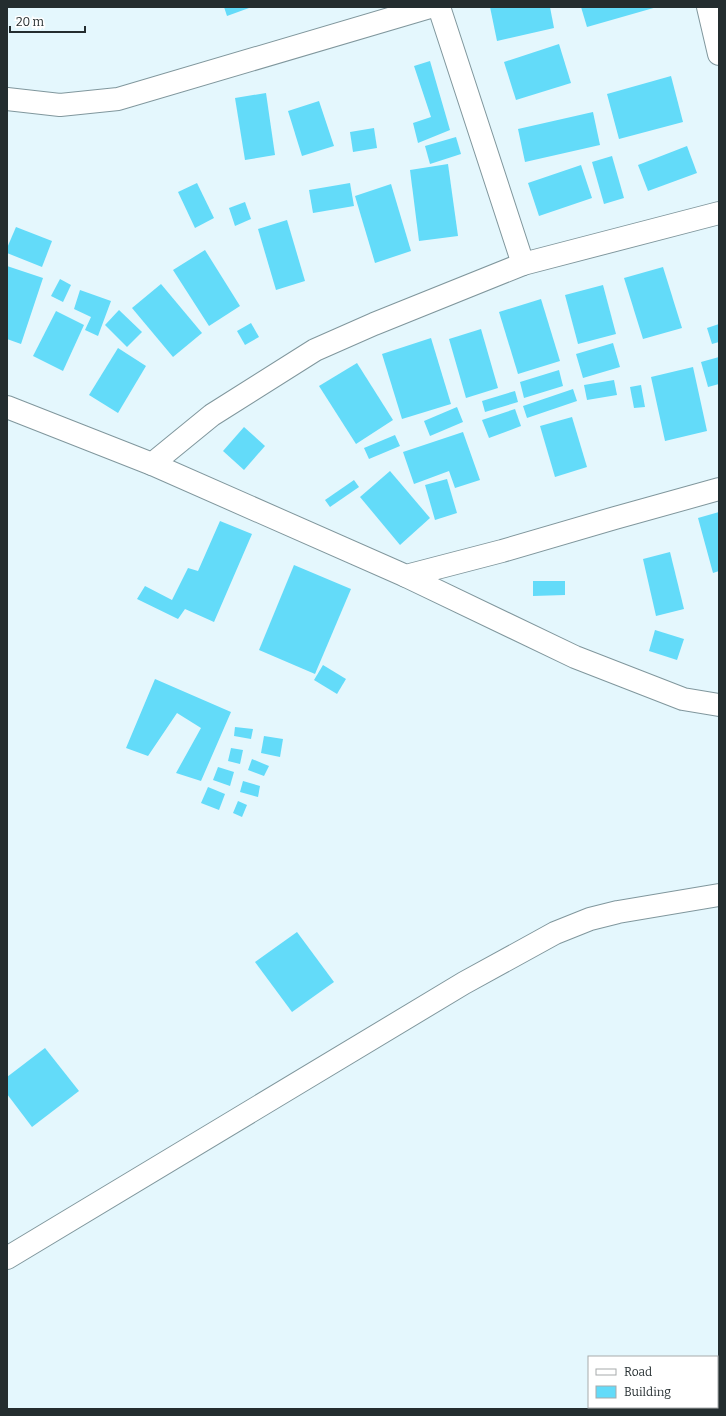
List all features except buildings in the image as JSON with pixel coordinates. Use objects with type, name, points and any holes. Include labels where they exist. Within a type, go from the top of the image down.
[{"type":"street","points":[[7,99],[60,105],[118,99],[430,7]]},
{"type":"street","points":[[440,7],[524,264]]},
{"type":"street","points":[[708,7],[719,54]]},
{"type":"street","points":[[152,464],[212,415],[315,350],[374,324],[524,264],[719,213]]},
{"type":"street","points":[[7,407],[152,464],[406,576],[574,657],[683,699],[719,705]]},
{"type":"street","points":[[406,576],[502,551],[719,489]]},
{"type":"street","points":[[7,1258],[464,983],[555,933],[590,919],[618,912],[719,895]]}]
